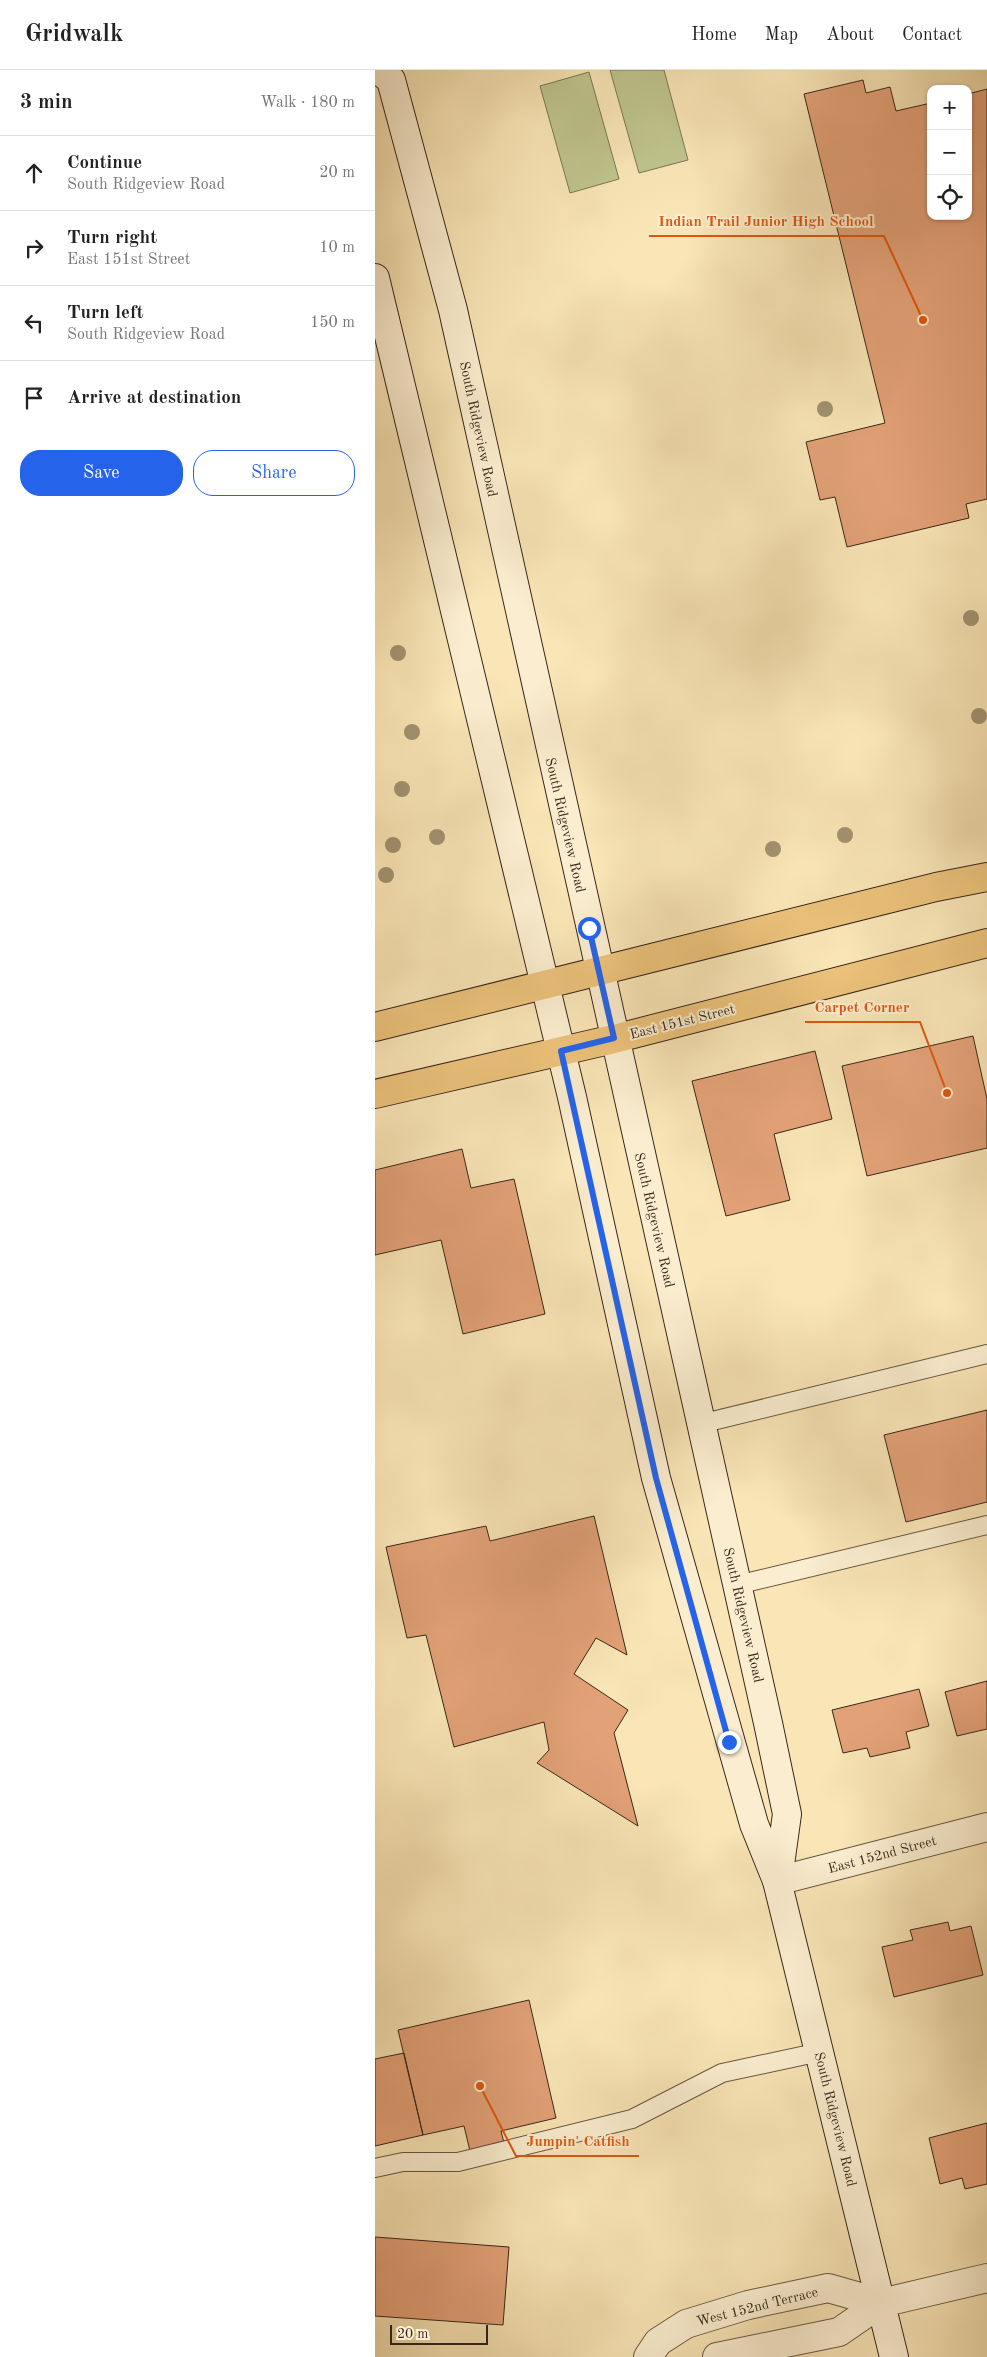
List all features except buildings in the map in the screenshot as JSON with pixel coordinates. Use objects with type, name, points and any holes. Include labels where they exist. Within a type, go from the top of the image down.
[{"type":"main road","name":"South Ridgeview Road","points":[[379,70],[391,80],[453,310],[737,1586],[787,1814],[777,1881]]},
{"type":"main road","name":"South Ridgeview Road","points":[[375,278],[561,1051],[656,1478],[753,1824],[777,1881],[894,2357]]},
{"type":"main road","points":[[375,1027],[936,887],[987,877]]},
{"type":"main road","name":"East 151st Street","points":[[375,1094],[614,1038],[987,943]]},
{"type":"main road","name":"East 152nd Street","points":[[777,1881],[987,1827]]},
{"type":"main road","points":[[717,2357],[839,2332],[881,2303],[987,2278]]},
{"type":"main road","name":"West 152nd Terrace","points":[[648,2357],[658,2342],[686,2324],[749,2305],[828,2288],[881,2303]]},
{"type":"lane","points":[[701,1424],[987,1354]]},
{"type":"lane","points":[[737,1586],[987,1525]]},
{"type":"lane","points":[[375,2168],[403,2162],[458,2162],[632,2120],[722,2073],[819,2052]]},
{"type":"green space","points":[[610,70],[664,70],[688,160],[639,173]]},
{"type":"green space","points":[[589,72],[619,179],[570,193],[540,86]]},
{"type":"place","name":"Indian Trail Junior High School","points":[[923,320]]},
{"type":"place","name":"Carpet Corner","points":[[947,1093]]},
{"type":"place","name":"Jumpin' Catfish","points":[[480,2086]]},
{"type":"route","points":[[589,928],[614,1038],[561,1051],[656,1478],[729,1742]]}]
